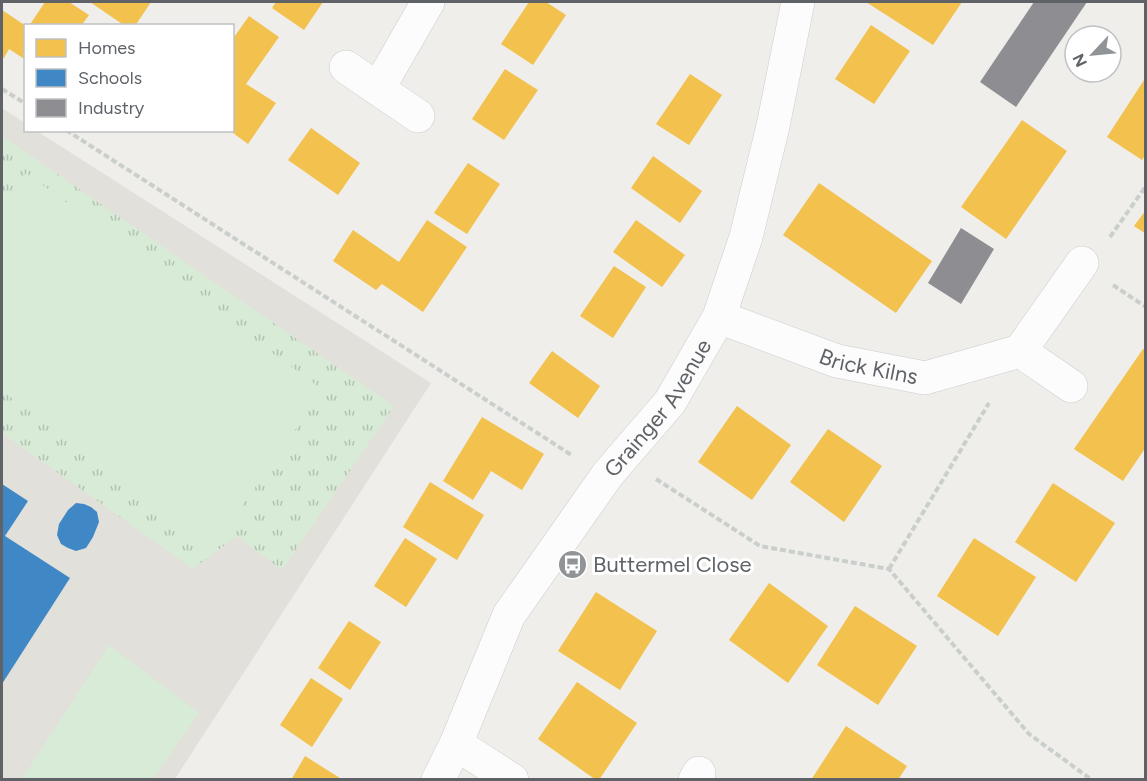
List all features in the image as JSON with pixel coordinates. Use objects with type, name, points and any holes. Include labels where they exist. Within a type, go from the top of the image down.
[{"type":"street","points":[[378,89],[429,2]]},
{"type":"street","name":"Grainger Avenue","points":[[438,780],[456,744],[509,615],[608,474],[670,402],[719,317],[746,237],[773,126],[798,2]]},
{"type":"street","points":[[346,68],[418,116]]},
{"type":"street","points":[[1071,386],[1020,351],[1082,263]]},
{"type":"street","name":"Brick Kilns","points":[[719,317],[837,361],[925,378],[1020,351]]},
{"type":"street","points":[[456,744],[512,780]]},
{"type":"path","points":[[2,89],[24,103]]},
{"type":"path","points":[[1082,263],[1111,236],[1146,186]]},
{"type":"path","points":[[889,569],[1020,351]]},
{"type":"shaded area","points":[[2,108],[24,122],[24,132],[39,132],[431,383],[175,779],[2,779]]},
{"type":"green space","points":[[2,136],[394,406],[282,570],[237,536],[193,569],[2,433]]},
{"type":"green space","points":[[26,173],[323,390],[215,545],[2,391],[2,206]]},
{"type":"green space","points":[[109,645],[199,713],[153,779],[22,779]]},
{"type":"building: Homes","points":[[45,2],[69,2],[89,15],[82,24],[30,24]]},
{"type":"building: Homes","points":[[90,2],[151,2],[136,24],[122,24]]},
{"type":"building: Homes","points":[[276,2],[323,2],[304,30],[272,8]]},
{"type":"building: Homes","points":[[529,2],[546,2],[566,15],[533,65],[501,44]]},
{"type":"building: Homes","points":[[866,2],[962,2],[933,45]]},
{"type":"building: Homes","points":[[2,10],[24,25],[24,59],[9,49],[4,58],[2,57]]},
{"type":"building: Homes","points":[[249,16],[279,37],[246,84],[276,103],[248,144],[232,132],[234,132],[234,37]]},
{"type":"building: Homes","points":[[871,25],[910,51],[874,104],[835,79]]},
{"type":"building: Homes","points":[[505,69],[538,90],[504,140],[472,119]]},
{"type":"building: Homes","points":[[690,74],[722,95],[689,145],[656,124]]},
{"type":"building: Homes","points":[[1146,77],[1146,154],[1142,160],[1107,137]]},
{"type":"building: Homes","points":[[1022,120],[1067,151],[1006,239],[961,207]]},
{"type":"building: Homes","points":[[311,128],[360,163],[338,195],[288,160]]},
{"type":"building: Homes","points":[[653,156],[702,191],[680,223],[631,188]]},
{"type":"building: Homes","points":[[468,163],[500,184],[467,234],[434,213]]},
{"type":"building: Homes","points":[[819,183],[932,261],[896,313],[783,235]]},
{"type":"building: Homes","points":[[1146,210],[1146,234],[1134,226]]},
{"type":"building: Homes","points":[[427,220],[467,247],[423,312],[382,284],[376,290],[333,261],[353,230],[399,262]]},
{"type":"building: Homes","points":[[636,220],[685,255],[662,287],[613,252]]},
{"type":"building: Homes","points":[[614,266],[646,287],[613,338],[580,316]]},
{"type":"building: Homes","points":[[1143,349],[1146,350],[1146,447],[1123,481],[1074,449]]},
{"type":"building: Homes","points":[[552,351],[600,386],[578,418],[529,383]]},
{"type":"building: Homes","points":[[737,406],[791,445],[752,500],[698,462]]},
{"type":"building: Homes","points":[[482,417],[544,454],[522,490],[491,471],[473,500],[443,481]]},
{"type":"building: Homes","points":[[828,429],[882,466],[844,522],[790,482]]},
{"type":"building: Homes","points":[[430,482],[484,515],[457,560],[403,527]]},
{"type":"building: Homes","points":[[1053,483],[1115,523],[1076,582],[1015,542]]},
{"type":"building: Homes","points":[[405,538],[437,559],[406,607],[374,586]]},
{"type":"building: Homes","points":[[974,538],[1036,577],[998,636],[937,596]]},
{"type":"building: Homes","points":[[769,583],[828,626],[788,683],[729,640]]},
{"type":"building: Homes","points":[[596,592],[657,631],[620,690],[558,651]]},
{"type":"building: Homes","points":[[855,606],[917,646],[878,705],[817,665]]},
{"type":"building: Homes","points":[[349,621],[381,642],[350,690],[318,668]]},
{"type":"building: Homes","points":[[311,678],[343,699],[312,747],[280,725]]},
{"type":"building: Homes","points":[[577,682],[637,723],[599,780],[538,739]]},
{"type":"building: Homes","points":[[846,726],[907,766],[898,780],[811,780]]},
{"type":"building: Homes","points":[[305,756],[343,780],[291,780]]},
{"type":"building: Schools","points":[[2,484],[28,501],[5,536],[70,578],[2,684]]},
{"type":"building: Schools","points":[[76,503],[91,507],[97,512],[99,522],[86,548],[76,551],[61,544],[57,535],[59,524],[68,510]]},
{"type":"building: Industry","points":[[1034,2],[1087,2],[1072,24],[1063,24],[1063,37],[1016,107],[980,82]]},
{"type":"building: Industry","points":[[961,228],[994,249],[961,304],[928,283]]},
{"type":"place","name":"Buttermel Close","points":[[572,564]]}]
